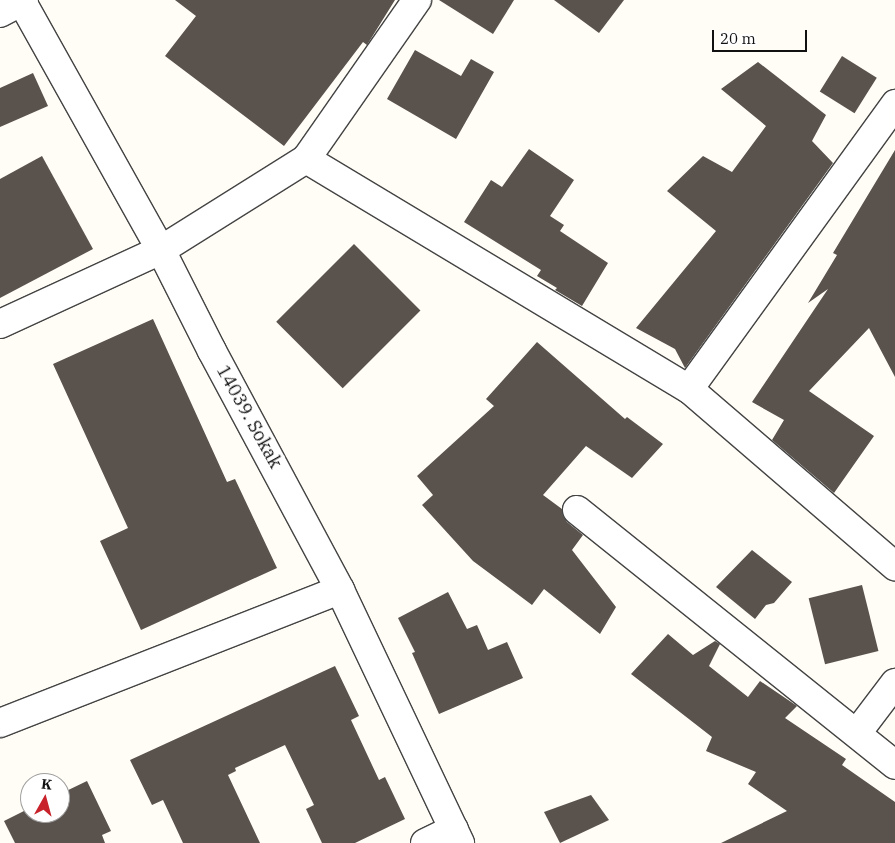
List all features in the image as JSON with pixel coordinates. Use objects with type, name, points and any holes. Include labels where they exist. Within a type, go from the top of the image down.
[{"type":"street","points":[[0,324],[161,250],[306,159],[417,0]]},
{"type":"street","name":"14039. Sokak","points":[[17,4],[161,250],[212,351],[340,590],[457,836]]},
{"type":"street","points":[[689,389],[895,104]]},
{"type":"street","points":[[306,159],[689,389],[895,566]]},
{"type":"street","points":[[577,510],[895,765]]},
{"type":"street","points":[[0,723],[340,590]]},
{"type":"street","points":[[857,733],[895,684]]},
{"type":"street","points":[[426,843],[457,836]]},
{"type":"building","points":[[175,0],[395,0],[367,45],[363,42],[284,146],[165,56],[196,16]]},
{"type":"building","points":[[439,0],[514,0],[493,34]]},
{"type":"building","points":[[554,0],[624,0],[599,33]]},
{"type":"building","points":[[415,50],[461,76],[471,59],[494,72],[456,139],[387,99]]},
{"type":"building","points":[[842,56],[877,78],[855,113],[820,92]]},
{"type":"building","points":[[758,62],[826,115],[812,141],[833,163],[685,368],[675,349],[636,328],[716,231],[667,191],[703,156],[732,172],[766,126],[721,89]]},
{"type":"building","points":[[33,73],[48,106],[0,127],[0,88]]},
{"type":"building","points":[[529,149],[574,180],[550,216],[564,225],[560,231],[608,263],[582,306],[555,290],[557,288],[537,276],[541,270],[464,222],[491,180],[502,187]]},
{"type":"building","points":[[895,150],[895,377],[869,328],[809,391],[874,436],[834,493],[772,440],[784,420],[752,402],[828,289],[808,303],[837,255],[833,253]]},
{"type":"building","points":[[42,156],[93,249],[0,298],[0,179]]},
{"type":"building","points":[[354,244],[420,310],[343,388],[276,322]]},
{"type":"building","points":[[153,319],[227,482],[235,479],[277,568],[141,630],[100,541],[128,528],[53,364]]},
{"type":"building","points":[[537,342],[625,419],[627,417],[663,444],[632,478],[586,446],[543,495],[562,509],[563,516],[567,522],[583,535],[572,550],[616,607],[600,634],[544,589],[532,605],[473,561],[422,505],[433,495],[417,476],[494,406],[486,399]]},
{"type":"building","points":[[752,550],[792,582],[774,603],[766,605],[755,619],[716,587]]},
{"type":"building","points":[[862,585],[878,651],[825,664],[809,598]]},
{"type":"building","points":[[448,592],[467,629],[477,625],[488,650],[507,642],[523,678],[439,714],[412,653],[415,652],[398,618]]},
{"type":"building","points":[[668,634],[693,655],[715,641],[720,644],[709,666],[748,697],[760,681],[797,706],[785,718],[846,759],[842,765],[895,802],[895,843],[721,843],[787,811],[748,784],[756,772],[706,751],[712,737],[631,674]]},
{"type":"building","points":[[335,666],[359,716],[351,720],[379,780],[385,777],[405,819],[355,843],[322,843],[306,809],[314,805],[285,745],[235,768],[236,771],[228,775],[260,843],[183,843],[163,800],[152,805],[130,760]]},
{"type":"building","points":[[87,781],[111,831],[102,835],[105,843],[15,843],[4,821],[20,813],[20,823],[70,823],[70,789]]},
{"type":"building","points":[[591,795],[609,820],[560,843],[544,812]]}]
